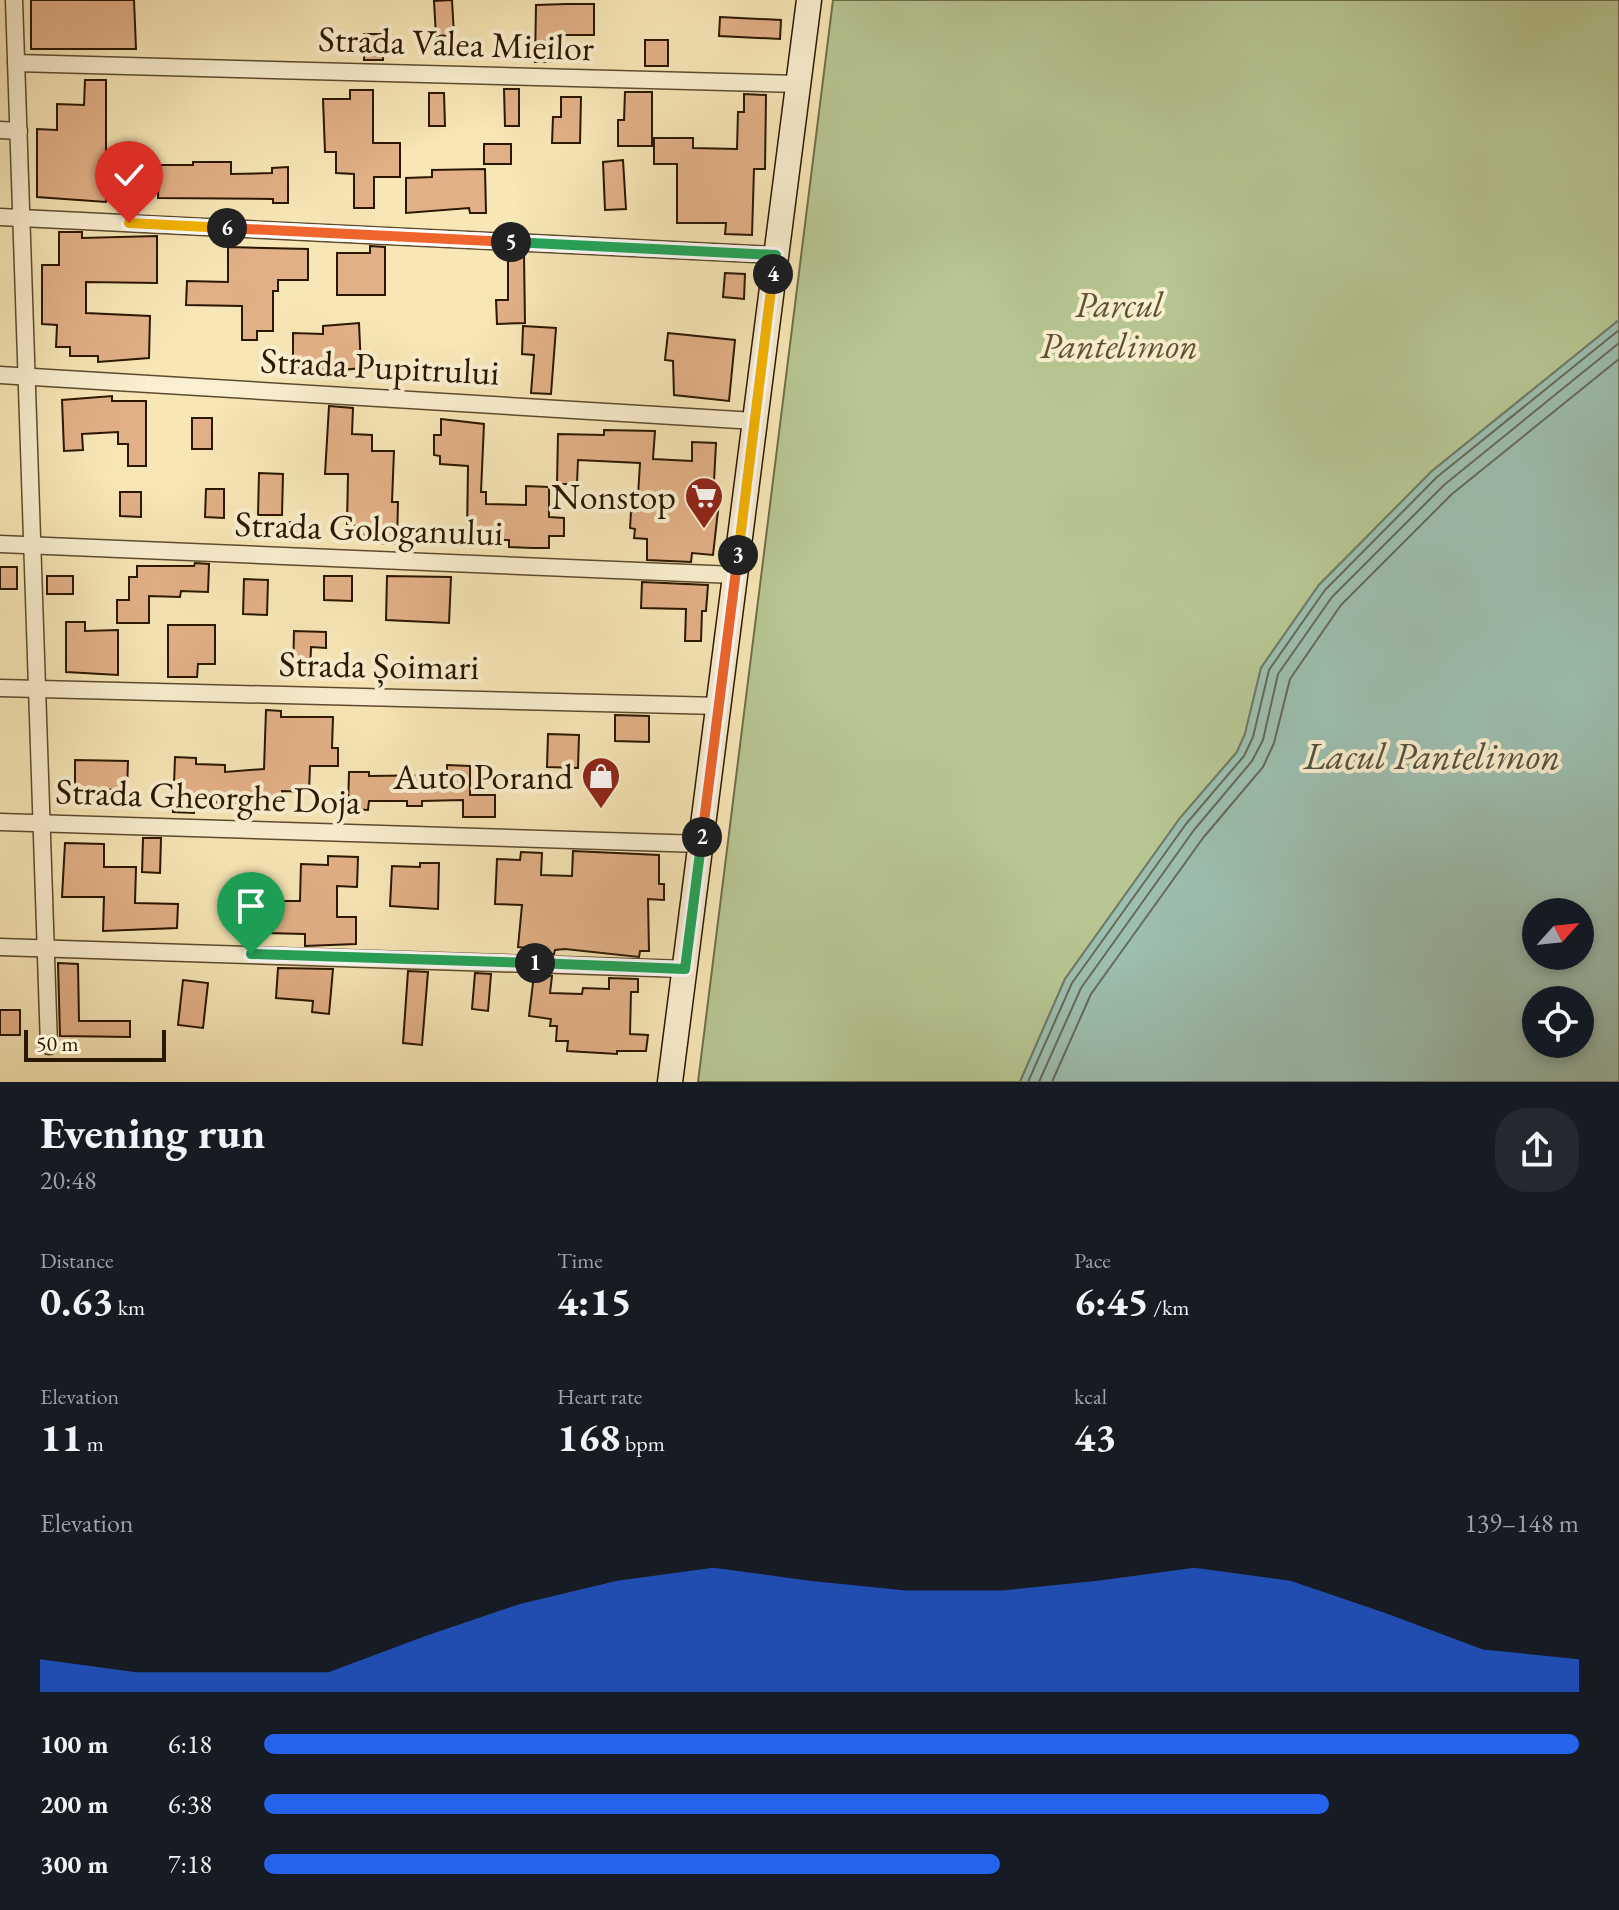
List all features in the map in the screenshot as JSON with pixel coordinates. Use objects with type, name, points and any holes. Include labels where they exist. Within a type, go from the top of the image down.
[{"type":"main road","points":[[670,1082],[809,0]]},
{"type":"street","points":[[791,0],[809,0]]},
{"type":"street","points":[[10,5],[19,131],[49,1046]]},
{"type":"street","name":"Strada Valea Mieilor","points":[[16,63],[798,84]]},
{"type":"street","points":[[0,130],[19,131]]},
{"type":"street","points":[[0,217],[776,255]]},
{"type":"street","name":"Strada Pupitrului","points":[[0,375],[755,421]]},
{"type":"street","name":"Strada Gologanului","points":[[0,544],[735,575]]},
{"type":"street","name":"Strada Șoimari","points":[[0,688],[719,706]]},
{"type":"street","name":"Strada Gheorghe Doja","points":[[0,822],[702,844]]},
{"type":"street","points":[[0,947],[685,969]]},
{"type":"green space","name":"Parcul Pantelimon","points":[[833,0],[1619,0],[1619,320],[1432,471],[1319,585],[1261,668],[1245,734],[1237,752],[1180,818],[1065,979],[1020,1082],[698,1082]]},
{"type":"water","name":"Lacul Pantelimon","points":[[1619,320],[1619,1082],[1020,1082],[1065,979],[1180,818],[1237,752],[1245,734],[1261,668],[1319,585],[1432,471]]},
{"type":"building","points":[[31,0],[134,0],[136,49],[31,49]]},
{"type":"building","points":[[452,0],[454,35],[436,36],[434,1]]},
{"type":"building","points":[[594,4],[594,35],[553,35],[553,62],[535,62],[536,5]]},
{"type":"building","points":[[720,17],[781,20],[780,39],[719,36]]},
{"type":"building","points":[[364,34],[383,34],[383,60],[364,60]]},
{"type":"building","points":[[645,40],[668,40],[668,66],[645,66]]},
{"type":"building","points":[[85,80],[106,80],[106,202],[37,197],[37,129],[57,130],[57,104],[84,105]]},
{"type":"building","points":[[504,89],[519,89],[519,126],[505,126]]},
{"type":"building","points":[[350,90],[373,90],[373,143],[400,143],[400,177],[374,177],[374,208],[354,208],[354,174],[336,173],[336,152],[325,152],[323,99],[350,99]]},
{"type":"building","points":[[625,92],[652,92],[652,146],[618,146],[618,120],[624,120]]},
{"type":"building","points":[[429,93],[444,93],[445,126],[429,126]]},
{"type":"building","points":[[744,94],[766,95],[765,169],[754,169],[752,235],[725,234],[726,223],[677,223],[677,164],[654,164],[654,138],[693,138],[693,148],[737,149],[738,112],[744,112]]},
{"type":"building","points":[[561,97],[581,97],[580,143],[552,143],[553,117],[561,117]]},
{"type":"building","points":[[484,144],[511,144],[511,164],[484,164]]},
{"type":"building","points":[[623,160],[626,209],[605,210],[603,162]]},
{"type":"building","points":[[193,162],[231,162],[231,174],[272,173],[272,168],[288,167],[288,203],[273,203],[273,199],[158,198],[159,165],[193,165]]},
{"type":"building","points":[[485,169],[486,213],[470,213],[469,208],[406,213],[406,178],[432,177],[432,170]]},
{"type":"building","points":[[59,232],[82,232],[82,238],[157,236],[157,283],[86,282],[86,313],[150,316],[149,358],[98,362],[98,356],[70,356],[70,347],[56,347],[57,325],[42,324],[42,265],[59,265]]},
{"type":"building","points":[[370,246],[385,247],[385,295],[337,295],[337,253],[370,253]]},
{"type":"building","points":[[228,247],[308,249],[308,280],[278,280],[278,291],[273,291],[273,331],[257,331],[257,340],[242,340],[242,306],[186,305],[187,281],[228,282]]},
{"type":"building","points":[[508,253],[524,254],[525,323],[497,324],[496,300],[508,300]]},
{"type":"building","points":[[725,273],[745,274],[744,299],[723,297]]},
{"type":"building","points":[[359,323],[361,368],[324,372],[324,369],[293,368],[293,333],[323,334],[323,326]]},
{"type":"building","points":[[523,326],[556,328],[551,394],[531,393],[534,355],[522,354]]},
{"type":"building","points":[[668,333],[735,340],[729,401],[674,395],[673,361],[665,360]]},
{"type":"building","points":[[112,396],[112,401],[146,401],[146,466],[128,466],[128,444],[118,444],[118,432],[82,434],[83,450],[64,451],[62,400]]},
{"type":"building","points":[[329,406],[353,408],[352,434],[372,435],[372,451],[394,451],[392,502],[398,502],[397,544],[379,543],[379,535],[354,535],[354,524],[347,524],[348,474],[325,474]]},
{"type":"building","points":[[192,418],[212,418],[212,449],[192,449]]},
{"type":"building","points":[[441,419],[484,424],[481,492],[486,492],[486,504],[526,505],[526,486],[549,487],[549,517],[564,518],[564,536],[549,536],[549,548],[533,548],[509,547],[509,540],[491,540],[491,535],[467,535],[468,466],[440,464],[440,456],[434,455],[434,435],[441,435]]},
{"type":"building","points":[[604,430],[655,431],[653,459],[692,461],[692,442],[716,443],[713,501],[719,502],[713,555],[692,553],[691,562],[647,560],[647,539],[634,538],[635,529],[630,528],[631,512],[637,512],[640,463],[578,460],[577,484],[557,484],[558,434],[604,435]]},
{"type":"building","points":[[259,473],[283,474],[282,515],[258,515]]},
{"type":"building","points":[[206,489],[224,489],[224,518],[205,517]]},
{"type":"building","points":[[120,492],[141,492],[141,517],[120,516]]},
{"type":"building","points":[[284,522],[313,523],[312,540],[283,538]]},
{"type":"building","points":[[195,563],[209,564],[208,592],[181,591],[180,597],[149,596],[149,623],[117,623],[117,600],[129,600],[129,577],[137,577],[137,566],[194,566]]},
{"type":"building","points":[[0,567],[17,567],[17,589],[0,589]]},
{"type":"building","points":[[47,576],[73,576],[73,594],[47,594]]},
{"type":"building","points":[[324,576],[352,576],[352,601],[324,600]]},
{"type":"building","points":[[387,576],[451,577],[449,623],[386,620]]},
{"type":"building","points":[[244,579],[268,580],[267,615],[243,614]]},
{"type":"building","points":[[642,582],[708,585],[706,611],[702,611],[701,641],[685,641],[686,609],[641,608]]},
{"type":"building","points":[[66,622],[85,622],[85,631],[118,630],[118,675],[66,672]]},
{"type":"building","points":[[168,625],[215,625],[215,664],[198,664],[197,677],[168,677]]},
{"type":"building","points":[[294,631],[326,632],[326,648],[311,647],[310,675],[293,674]]},
{"type":"building","points":[[266,710],[281,711],[281,717],[333,717],[332,748],[338,748],[338,766],[310,766],[309,792],[282,791],[282,804],[194,802],[194,813],[173,812],[175,757],[196,758],[196,764],[225,765],[225,772],[264,769]]},
{"type":"building","points":[[615,715],[649,716],[649,742],[615,741]]},
{"type":"building","points":[[548,734],[579,735],[578,768],[547,767]]},
{"type":"building","points":[[75,760],[128,761],[127,790],[75,789]]},
{"type":"building","points":[[447,765],[470,766],[470,795],[495,795],[495,817],[463,817],[463,800],[422,801],[422,806],[407,806],[407,801],[369,801],[368,810],[348,809],[349,772],[369,772],[369,776],[447,775]]},
{"type":"building","points":[[143,838],[161,838],[160,873],[142,872]]},
{"type":"building","points":[[65,843],[104,844],[104,867],[136,867],[135,903],[178,904],[177,928],[103,931],[104,897],[62,897]]},
{"type":"building","points":[[573,851],[659,855],[659,884],[664,884],[664,900],[648,899],[649,951],[640,951],[639,957],[565,949],[555,950],[554,954],[536,953],[537,949],[518,947],[522,905],[495,904],[497,859],[520,860],[521,852],[542,853],[541,875],[572,876]]},
{"type":"building","points":[[328,856],[358,857],[357,887],[337,886],[337,917],[356,917],[356,944],[305,946],[305,934],[265,933],[266,901],[300,901],[301,864],[328,865]]},
{"type":"building","points":[[420,863],[439,863],[438,909],[390,906],[392,866],[420,867]]},
{"type":"building","points":[[58,963],[78,964],[79,1021],[130,1021],[130,1037],[60,1036]]},
{"type":"building","points":[[278,968],[333,969],[329,1014],[312,1012],[313,1001],[276,998]]},
{"type":"building","points":[[408,971],[428,972],[422,1045],[403,1043]]},
{"type":"building","points":[[475,973],[491,974],[488,1011],[472,1009]]},
{"type":"building","points":[[534,975],[552,976],[550,993],[582,994],[583,988],[609,989],[609,978],[638,979],[638,992],[631,992],[630,1034],[648,1035],[646,1051],[617,1051],[617,1054],[567,1051],[568,1041],[556,1041],[557,1026],[550,1026],[551,1019],[529,1016]]},
{"type":"building","points":[[183,980],[208,983],[203,1028],[178,1025]]},
{"type":"building","points":[[0,1010],[20,1010],[20,1035],[0,1035]]},
{"type":"place","name":"Nonstop","points":[[704,530]]},
{"type":"place","name":"Auto Porand","points":[[601,810]]},
{"type":"route","points":[[129,223],[776,255],[685,969],[251,954]]}]
